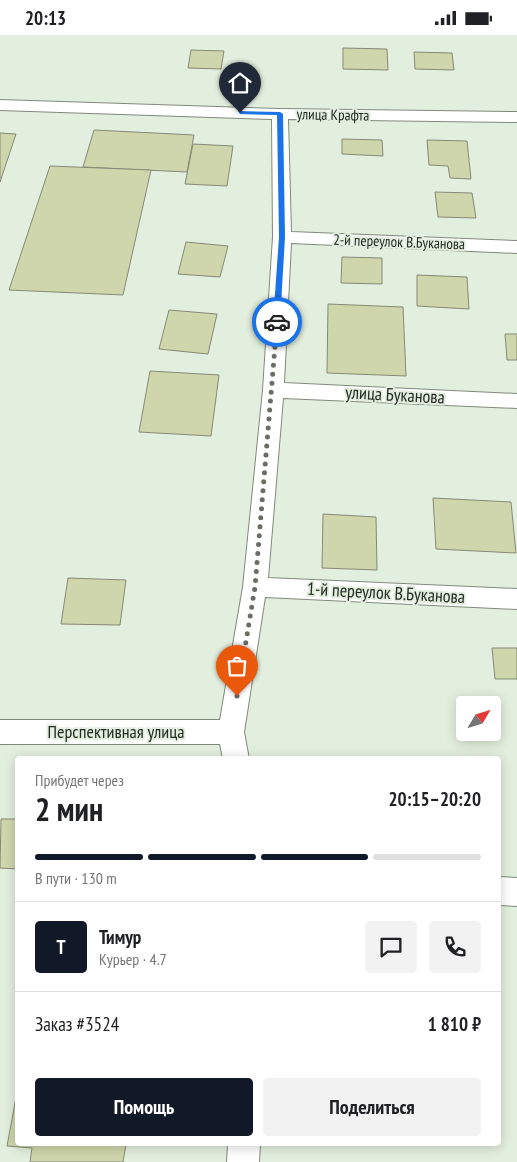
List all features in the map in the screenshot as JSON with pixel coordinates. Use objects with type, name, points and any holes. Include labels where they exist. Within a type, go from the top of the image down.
[{"type":"street","name":"улица Крафта","points":[[0,105],[280,114],[517,117]]},
{"type":"street","points":[[235,756],[231,733],[255,587],[273,390],[282,237],[280,114]]},
{"type":"street","name":"2-й переулок В.Буканова","points":[[282,237],[517,247]]},
{"type":"street","name":"улица Буканова","points":[[273,390],[517,401]]},
{"type":"street","name":"1-й переулок В.Буканова","points":[[255,587],[517,599]]},
{"type":"street","name":"Перспективная улица","points":[[0,732],[231,733]]},
{"type":"street","points":[[501,891],[517,892]]},
{"type":"street","points":[[243,1162],[244,1146]]},
{"type":"building","points":[[343,48],[387,49],[388,70],[343,69]]},
{"type":"building","points":[[191,50],[224,51],[221,69],[188,68]]},
{"type":"building","points":[[414,52],[452,53],[454,70],[415,69]]},
{"type":"building","points":[[94,130],[194,135],[187,172],[83,167]]},
{"type":"building","points":[[0,133],[16,134],[0,182]]},
{"type":"building","points":[[342,139],[382,140],[383,156],[342,154]]},
{"type":"building","points":[[427,140],[467,141],[471,179],[450,178],[448,166],[429,165]]},
{"type":"building","points":[[193,144],[233,146],[227,186],[185,184]]},
{"type":"building","points":[[50,166],[151,170],[123,295],[9,290]]},
{"type":"building","points":[[435,192],[472,193],[476,218],[438,217]]},
{"type":"building","points":[[186,242],[228,246],[220,277],[178,274]]},
{"type":"building","points":[[342,257],[382,258],[382,284],[341,283]]},
{"type":"building","points":[[417,275],[467,277],[469,309],[417,306]]},
{"type":"building","points":[[328,304],[403,307],[406,376],[327,373]]},
{"type":"building","points":[[169,310],[217,314],[208,354],[159,349]]},
{"type":"building","points":[[505,334],[517,334],[517,360],[507,360]]},
{"type":"building","points":[[150,371],[219,375],[211,436],[139,432]]},
{"type":"building","points":[[433,498],[511,502],[516,553],[436,549]]},
{"type":"building","points":[[323,514],[376,517],[377,570],[322,568]]},
{"type":"building","points":[[68,578],[126,580],[120,625],[61,624]]},
{"type":"building","points":[[492,648],[517,648],[517,679],[495,679]]},
{"type":"building","points":[[1,819],[15,819],[15,869],[0,868]]},
{"type":"building","points":[[15,1103],[15,1146],[126,1146],[123,1162],[30,1162],[32,1148],[7,1146]]},
{"type":"way so far","points":[[237,696],[255,587],[273,390],[277,322]]},
{"type":"route","points":[[240,113],[280,114],[282,237],[277,322]]}]
